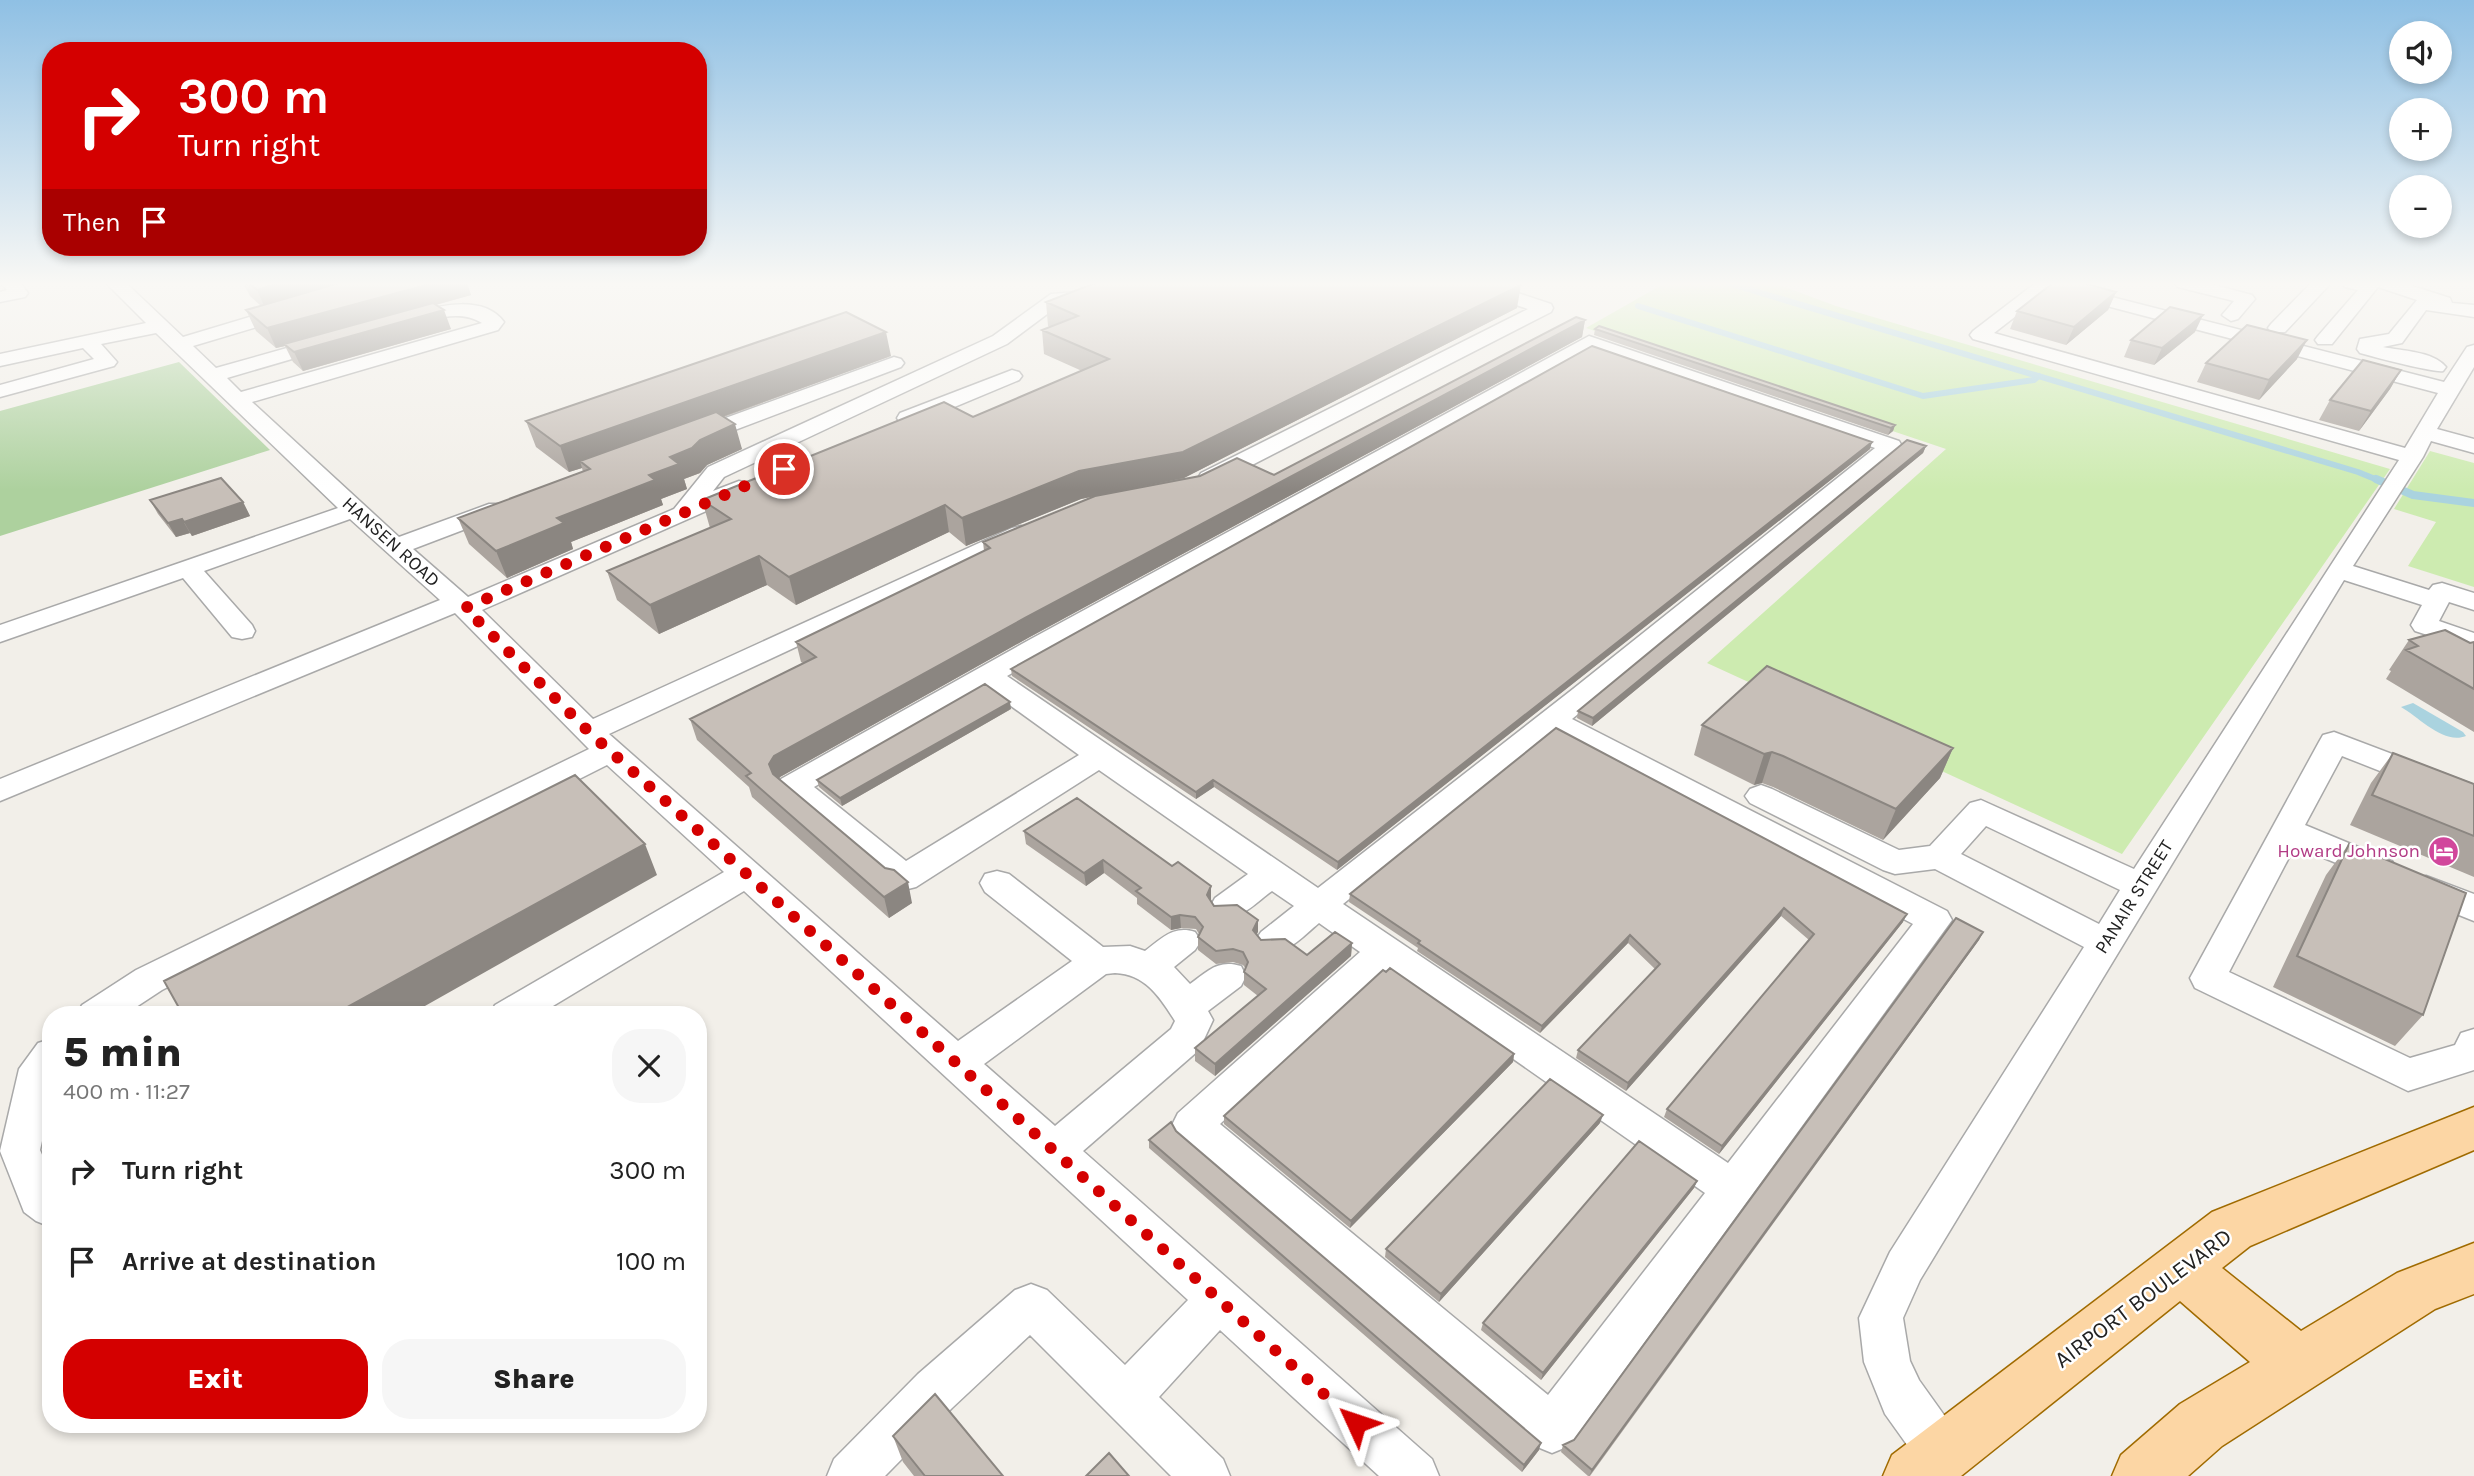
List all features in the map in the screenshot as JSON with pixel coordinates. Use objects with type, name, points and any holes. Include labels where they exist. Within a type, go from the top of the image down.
[{"type":"main road","name":"AIRPORT BOULEVARD","points":[[1927,1464],[2231,1229],[2474,1128]]},
{"type":"main road","points":[[2181,1268],[2298,1365]]},
{"type":"main road","points":[[2142,1476],[2201,1425],[2416,1291],[2474,1268]]},
{"type":"street","points":[[0,360],[39,352]]},
{"type":"street","points":[[0,391],[107,362],[97,352]]},
{"type":"street","name":"HANSEN ROAD","points":[[188,352],[354,510],[461,605],[600,742],[1415,1476]]},
{"type":"street","points":[[214,376],[298,352]]},
{"type":"street","points":[[239,399],[402,352]]},
{"type":"street","points":[[682,513],[716,472],[974,352]]},
{"type":"street","points":[[1192,487],[1459,352]]},
{"type":"street","points":[[1100,756],[904,878],[792,786],[1571,352]]},
{"type":"street","points":[[1273,941],[1891,446],[1618,352]]},
{"type":"street","points":[[2039,352],[2411,459]]},
{"type":"street","points":[[2378,352],[2465,369]]},
{"type":"street","points":[[2385,352],[2436,367],[2465,369]]},
{"type":"street","points":[[22,355],[46,379]]},
{"type":"street","points":[[676,444],[894,363]]},
{"type":"street","name":"PANAIR STREET","points":[[1927,1464],[1887,1362],[1881,1318],[1911,1256],[2465,369]]},
{"type":"street","points":[[885,428],[1012,376]]},
{"type":"street","points":[[2424,432],[2474,446]]},
{"type":"street","points":[[0,791],[461,605],[758,480]]},
{"type":"street","points":[[396,547],[523,500]]},
{"type":"street","points":[[0,634],[354,510]]},
{"type":"street","points":[[109,1006],[149,980],[495,806],[600,742],[1041,525]]},
{"type":"street","points":[[188,569],[242,631]]},
{"type":"street","points":[[2338,570],[2430,613],[2474,642]]},
{"type":"street","points":[[2430,613],[2442,591],[2474,601]]},
{"type":"street","points":[[2430,613],[2474,654]]},
{"type":"street","points":[[987,676],[1271,874],[1733,1189]]},
{"type":"street","points":[[1384,951],[1192,1125],[1552,1430],[1935,920],[1552,720]]},
{"type":"street","points":[[2473,1053],[2408,1074],[2208,978],[2334,742],[2474,797]]},
{"type":"street","points":[[1761,796],[1895,862],[1939,857],[2106,943]]},
{"type":"street","points":[[1939,857],[1981,811],[2141,886]]},
{"type":"street","points":[[2286,830],[2474,908]]},
{"type":"street","points":[[523,1006],[747,874]]},
{"type":"street","points":[[1227,908],[1271,874]]},
{"type":"street","points":[[997,883],[1097,962]]},
{"type":"street","points":[[1149,967],[1183,941]]},
{"type":"street","points":[[956,1063],[1097,962],[1113,957],[1137,962],[1149,967],[1174,987],[1194,1020],[1186,1039],[1054,1151]]},
{"type":"street","points":[[1186,1007],[1228,976]]},
{"type":"street","points":[[42,1064],[38,1069],[20,1150],[42,1201]]},
{"type":"street","points":[[1126,1398],[1219,1299]]},
{"type":"street","points":[[851,1476],[934,1391],[1031,1306],[1206,1476]]},
{"type":"green space","points":[[1657,352],[1992,352],[2390,469],[2122,854],[1707,663],[1946,449]]},
{"type":"green space","points":[[179,362],[270,450],[0,536],[0,411]]},
{"type":"green space","points":[[2430,451],[2474,463],[2474,587],[2408,566],[2436,522],[2394,509]]},
{"type":"water","points":[[2413,703],[2466,736],[2458,738],[2441,734],[2401,707]]},
{"type":"building","points":[[729,352],[829,352],[560,446],[526,421]]},
{"type":"building","points":[[1093,352],[1386,352],[1183,452],[1079,471],[962,518],[945,505],[789,577],[759,556],[650,605],[607,571],[731,519],[702,500],[944,402],[973,417],[1109,359]]},
{"type":"building","points":[[1509,352],[1525,352],[1025,618],[774,756],[769,764],[773,774],[885,868],[894,870],[908,882],[884,897],[746,776],[751,773],[690,719],[816,657],[796,642],[990,548],[983,542],[1095,496],[1200,476],[1237,458],[1274,475]]},
{"type":"building","points":[[1581,352],[1609,352],[1872,442],[1338,862],[1213,780],[1196,792],[1011,669]]},
{"type":"building","points":[[1663,352],[1676,352],[1895,425],[1891,428]]},
{"type":"building","points":[[2218,352],[2296,352],[2269,380],[2206,363]]},
{"type":"building","points":[[2363,360],[2401,370],[2371,411],[2330,400]]},
{"type":"building","points":[[716,412],[735,424],[670,457],[679,464],[649,475],[655,480],[557,518],[564,523],[496,551],[458,518],[590,469],[580,461]]},
{"type":"building","points":[[1907,440],[1926,446],[1593,718],[1578,711]]},
{"type":"building","points":[[221,478],[243,502],[184,522],[182,519],[168,523],[150,500]]},
{"type":"building","points":[[2445,630],[2470,643],[2474,642],[2474,689],[2406,650],[2418,646],[2409,640]]},
{"type":"building","points":[[1767,666],[1953,748],[1896,809],[1783,756],[1772,752],[1764,754],[1702,725]]},
{"type":"building","points":[[985,684],[1010,702],[840,798],[817,780]]},
{"type":"building","points":[[1556,728],[1907,914],[1722,1146],[1667,1109],[1814,934],[1784,908],[1628,1083],[1578,1050],[1660,964],[1630,935],[1542,1026],[1350,894]]},
{"type":"building","points":[[2393,753],[2474,784],[2474,836],[2372,795]]},
{"type":"building","points":[[575,775],[645,844],[349,1006],[178,1006],[164,981]]},
{"type":"building","points":[[1077,798],[1172,866],[1178,862],[1211,886],[1207,895],[1214,906],[1237,905],[1258,920],[1253,930],[1261,940],[1285,939],[1307,955],[1335,932],[1352,943],[1215,1064],[1195,1048],[1266,989],[1244,972],[1248,962],[1243,952],[1233,949],[1216,951],[1198,937],[1203,927],[1195,917],[1171,917],[1136,891],[1141,888],[1103,860],[1084,873],[1024,831]]},
{"type":"building","points":[[2349,844],[2466,893],[2423,1015],[2297,956]]},
{"type":"building","points":[[1956,918],[1983,932],[1592,1470],[1563,1445],[1574,1440]]},
{"type":"building","points":[[1390,968],[1514,1054],[1351,1221],[1224,1116],[1383,970],[1386,972]]},
{"type":"building","points":[[1550,1079],[1603,1115],[1441,1294],[1386,1249]]},
{"type":"building","points":[[1171,1122],[1176,1131],[1541,1443],[1524,1465],[1149,1140]]},
{"type":"building","points":[[1639,1141],[1697,1181],[1543,1373],[1483,1323]]},
{"type":"building","points":[[935,1394],[1003,1476],[925,1476],[893,1436]]},
{"type":"building","points":[[1109,1453],[1129,1476],[1086,1476]]},
{"type":"waterway","points":[[1783,352],[1923,396],[2034,380],[2039,376]]},
{"type":"waterway","points":[[1958,352],[2039,376]]},
{"type":"waterway","points":[[2039,376],[2358,472],[2380,481]]},
{"type":"waterway","points":[[2376,479],[2413,495],[2474,503]]},
{"type":"place","name":"Howard Johnson","points":[[2443,851]]},
{"type":"route","points":[[784,469],[465,608],[589,732],[1356,1423]]}]
